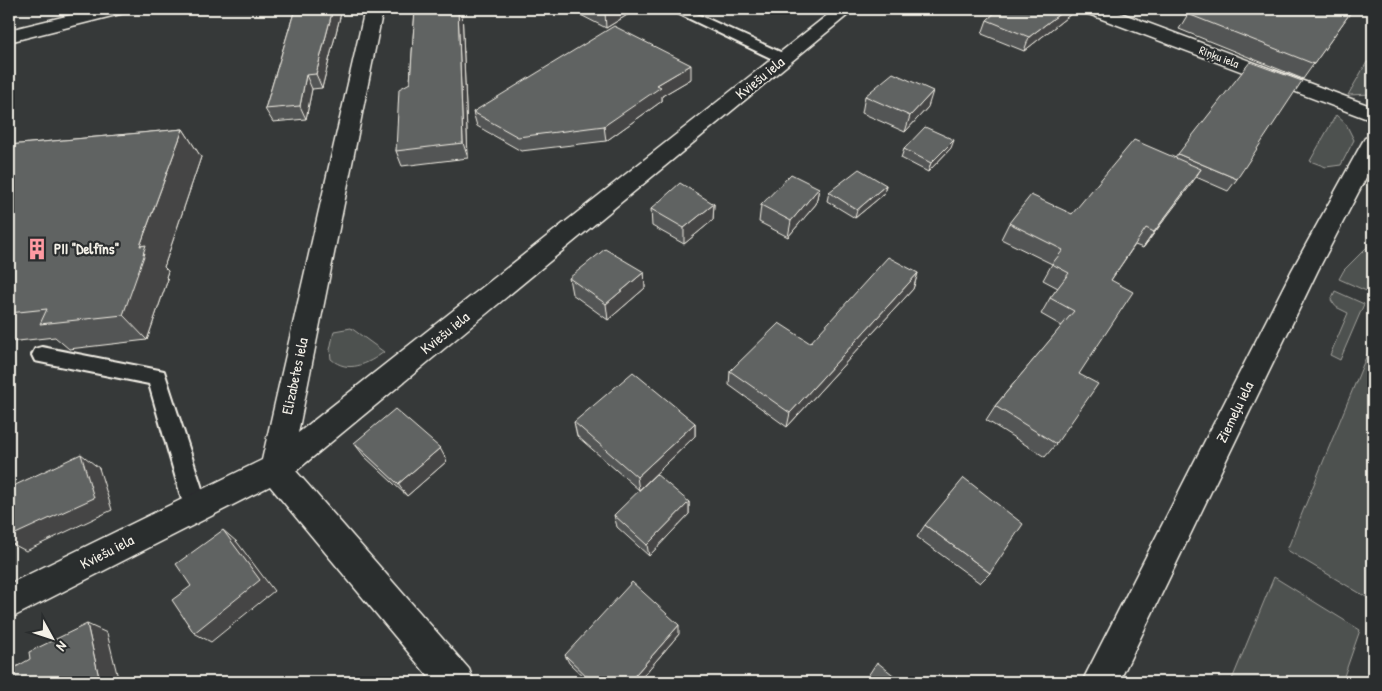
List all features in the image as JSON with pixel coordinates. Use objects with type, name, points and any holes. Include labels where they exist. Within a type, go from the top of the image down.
[{"type":"street","points":[[9,36],[117,9]]},
{"type":"street","name":"Elizabetes iela","points":[[275,469],[374,9]]},
{"type":"street","name":"Kviešu iela","points":[[9,602],[275,469],[846,9]]},
{"type":"street","name":"Riņķu iela","points":[[1092,9],[1373,114]]},
{"type":"street","name":"Ziemeļu iela","points":[[1100,682],[1305,270],[1373,143]]},
{"type":"street","points":[[275,469],[456,682]]},
{"type":"lane","points":[[676,9],[784,59]]},
{"type":"lane","points":[[42,355],[157,377],[196,507]]},
{"type":"shaded area","points":[[1367,62],[1373,64],[1373,94],[1348,95]]},
{"type":"shaded area","points":[[1336,115],[1346,124],[1354,140],[1341,165],[1326,167],[1310,161]]},
{"type":"shaded area","points":[[1373,241],[1373,287],[1371,293],[1339,279],[1344,270]]},
{"type":"shaded area","points":[[1335,291],[1364,304],[1340,360],[1330,355],[1348,313],[1336,307],[1331,300]]},
{"type":"shaded area","points":[[351,328],[384,352],[365,363],[351,367],[344,366],[331,359],[330,350],[334,331]]},
{"type":"shaded area","points":[[1373,340],[1373,601],[1287,550]]},
{"type":"shaded area","points":[[1274,577],[1360,630],[1342,682],[1231,682]]},
{"type":"building","points":[[295,9],[333,9],[316,74],[306,75],[300,106],[265,109]]},
{"type":"building","points":[[415,9],[458,9],[463,143],[396,151],[399,89],[410,83]]},
{"type":"building","points":[[598,9],[610,9],[605,12]]},
{"type":"building","points":[[999,9],[1066,9],[1029,37],[987,20]]},
{"type":"building","points":[[1192,9],[1353,9],[1314,64],[1188,14]]},
{"type":"building","points":[[614,26],[691,65],[657,85],[661,87],[604,126],[518,137],[473,112]]},
{"type":"building","points":[[1250,62],[1302,81],[1237,179],[1178,154]]},
{"type":"building","points":[[893,73],[933,91],[910,116],[865,96]]},
{"type":"building","points":[[925,127],[954,140],[931,163],[904,149]]},
{"type":"building","points":[[183,129],[140,246],[146,245],[143,254],[145,253],[123,315],[40,324],[47,309],[9,313],[9,145]]},
{"type":"building","points":[[1134,140],[1201,169],[1154,232],[1146,228],[1111,280],[1133,292],[1079,374],[1098,384],[1056,444],[995,406],[1074,311],[1050,298],[1069,273],[1052,264],[1063,250],[1009,223],[1031,195],[1072,214]]},
{"type":"building","points":[[859,169],[886,185],[857,210],[829,192]]},
{"type":"building","points":[[791,174],[819,188],[791,221],[761,205]]},
{"type":"building","points":[[680,183],[714,204],[684,228],[651,209]]},
{"type":"building","points":[[605,249],[644,272],[606,304],[569,278]]},
{"type":"building","points":[[888,257],[918,273],[790,413],[730,371],[779,323],[810,343]]},
{"type":"building","points":[[633,372],[695,423],[637,477],[574,422]]},
{"type":"building","points":[[395,409],[440,448],[398,484],[354,443]]},
{"type":"building","points":[[81,454],[94,498],[9,537],[9,488]]},
{"type":"building","points":[[656,474],[689,502],[647,545],[614,515]]},
{"type":"building","points":[[964,478],[1023,524],[990,573],[925,525]]},
{"type":"building","points":[[223,530],[260,580],[194,633],[172,600],[191,586],[176,564]]},
{"type":"building","points":[[632,582],[679,625],[629,682],[593,682],[565,655]]},
{"type":"building","points":[[87,624],[100,682],[9,682],[9,671],[30,659],[29,652]]},
{"type":"building","points":[[877,662],[902,682],[864,682]]},
{"type":"place","name":"PII \"Delfīns\"","points":[[37,249]]}]
